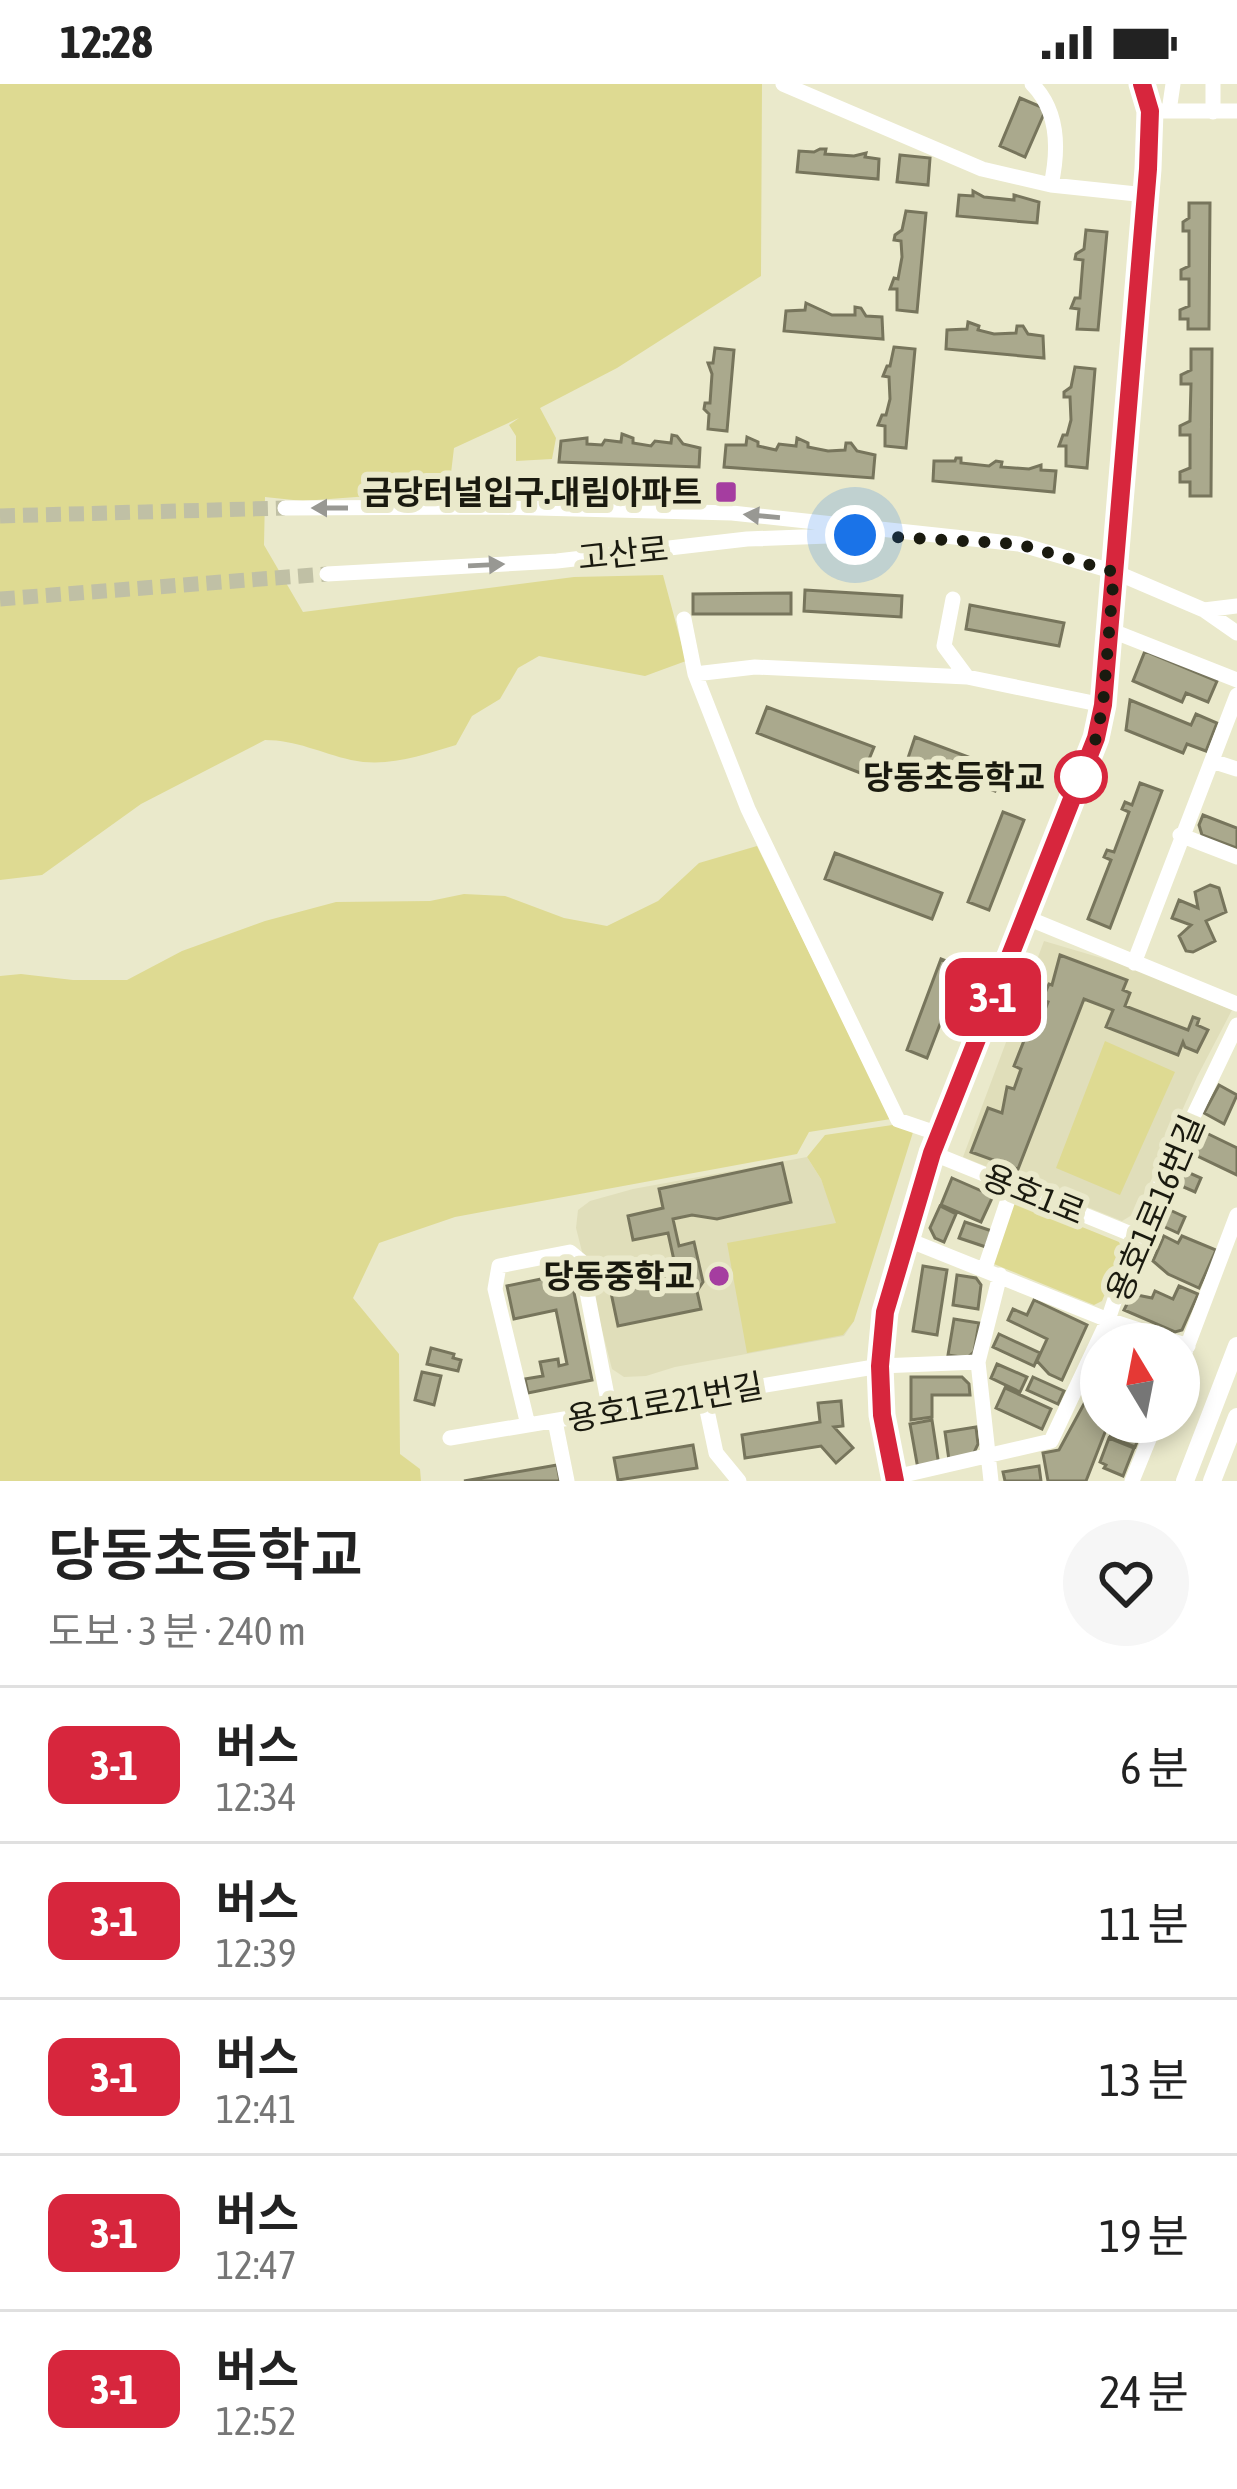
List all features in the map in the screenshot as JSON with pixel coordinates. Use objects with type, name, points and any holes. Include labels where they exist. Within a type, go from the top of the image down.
[{"type":"main road","points":[[1185,1481],[1237,1346]]},
{"type":"main road","points":[[1212,1481],[1237,1417]]},
{"type":"street","points":[[783,84],[982,170],[1051,185],[1146,195]]},
{"type":"street","points":[[1032,84],[1045,97],[1056,131],[1051,185]]},
{"type":"street","points":[[895,1479],[882,1415],[885,1312],[932,1153],[1096,738],[1103,705],[1146,195],[1150,111],[1142,84]]},
{"type":"street","points":[[1169,111],[1173,84]]},
{"type":"street","points":[[1213,84],[1213,112]]},
{"type":"street","points":[[1150,111],[1237,111]]},
{"type":"street","name":"고산로","points":[[285,508],[732,513],[1019,544],[1114,572],[1204,610],[1237,633]]},
{"type":"street","name":"고산로","points":[[327,574],[557,561],[747,539],[919,536]]},
{"type":"street","points":[[953,598],[944,646],[967,677]]},
{"type":"street","name":"고산로","points":[[1204,610],[1237,606]]},
{"type":"street","points":[[684,619],[695,674],[748,809],[898,1120],[939,1134]]},
{"type":"street","points":[[1110,630],[1237,680]]},
{"type":"street","points":[[695,674],[755,667],[967,677],[1103,705]]},
{"type":"street","points":[[1134,963],[1237,695]]},
{"type":"street","points":[[1212,761],[1237,769]]},
{"type":"street","points":[[1180,835],[1237,857]]},
{"type":"street","points":[[1025,917],[1237,1004]]},
{"type":"street","name":"용호1로16번길","points":[[895,1479],[1051,1442],[1108,1320],[1136,1236],[1237,1024]]},
{"type":"street","name":"용호1로","points":[[932,1153],[1136,1236]]},
{"type":"street","points":[[991,1481],[978,1362],[992,1271],[1013,1185]]},
{"type":"street","points":[[1197,1323],[1237,1215]]},
{"type":"street","points":[[907,1239],[1117,1323]]},
{"type":"street","points":[[528,1425],[495,1288],[496,1274],[499,1267],[570,1252],[581,1261],[610,1412]]},
{"type":"street","name":"용호1로21번길","points":[[450,1438],[880,1366],[978,1362]]},
{"type":"street","points":[[704,1396],[716,1453],[739,1481]]},
{"type":"street","points":[[555,1421],[567,1481]]},
{"type":"street","points":[[1132,1481],[1147,1443]]},
{"type":"shaded area","points":[[0,84],[762,84],[761,276],[617,368],[540,408],[556,438],[552,459],[516,461],[516,436],[509,425],[519,418],[454,448],[449,490],[303,501],[265,497],[264,545],[303,612],[574,577],[663,575],[686,661],[645,676],[539,656],[518,668],[500,699],[472,716],[456,745],[405,759],[365,762],[265,740],[141,804],[42,875],[0,880]]},
{"type":"shaded area","points":[[757,846],[891,1119],[809,1132],[797,1154],[455,1217],[379,1243],[353,1298],[399,1354],[400,1454],[420,1469],[421,1481],[0,1481],[0,976],[127,980],[182,951],[336,902],[505,896],[564,918],[607,926],[658,901],[699,863]]},
{"type":"shaded area","points":[[1044,941],[1125,965],[1232,1010],[1137,1212],[1122,1221],[963,1157]]},
{"type":"shaded area","points":[[1105,1041],[1175,1072],[1120,1195],[1056,1168]]},
{"type":"shaded area","points":[[899,1124],[914,1129],[854,1321],[843,1335],[747,1353],[727,1243],[836,1223],[821,1179],[807,1157],[825,1135]]},
{"type":"shaded area","name":"당동중학교","points":[[807,1157],[835,1216],[852,1292],[854,1321],[844,1336],[646,1376],[624,1377],[612,1369],[576,1228],[578,1210],[590,1201],[633,1189]]},
{"type":"shaded area","points":[[1018,1201],[1119,1242],[1123,1251],[1102,1301],[1094,1305],[994,1264],[991,1259],[1012,1204]]},
{"type":"building","points":[[1020,98],[1046,109],[1025,157],[1000,146]]},
{"type":"building","points":[[826,149],[825,154],[866,153],[865,157],[879,159],[878,179],[797,172],[799,151]]},
{"type":"building","points":[[900,155],[930,158],[928,185],[897,182]]},
{"type":"building","points":[[973,191],[984,197],[1014,200],[1014,195],[1039,202],[1037,223],[957,216],[959,195],[973,196]]},
{"type":"building","points":[[1189,203],[1210,203],[1209,329],[1188,329],[1188,319],[1180,319],[1180,310],[1189,306],[1189,279],[1181,279],[1181,270],[1189,266],[1189,231],[1183,231],[1183,222],[1189,218]]},
{"type":"building","points":[[906,211],[926,213],[917,312],[897,310],[897,289],[890,289],[894,278],[898,279],[902,257],[901,241],[894,240],[895,235],[902,230]]},
{"type":"building","points":[[1086,230],[1107,232],[1098,330],[1077,329],[1079,309],[1071,308],[1075,298],[1080,298],[1083,260],[1075,259],[1084,249]]},
{"type":"building","points":[[806,303],[832,315],[855,315],[855,307],[866,316],[882,317],[883,339],[784,331],[786,311],[805,310]]},
{"type":"building","points":[[968,322],[994,334],[1016,333],[1017,326],[1023,326],[1028,334],[1043,336],[1044,358],[946,349],[947,330],[967,329]]},
{"type":"building","points":[[894,347],[915,349],[906,448],[885,446],[885,426],[878,425],[890,399],[889,377],[883,376]]},
{"type":"building","points":[[715,348],[734,350],[727,431],[708,429],[709,414],[704,409],[710,403],[708,363],[713,363]]},
{"type":"building","points":[[1191,349],[1212,349],[1211,496],[1190,496],[1190,482],[1180,482],[1180,472],[1190,468],[1190,435],[1180,435],[1180,426],[1190,421],[1191,384],[1181,384],[1181,375],[1191,370]]},
{"type":"building","points":[[1075,367],[1095,369],[1087,468],[1066,466],[1066,446],[1059,446],[1071,420],[1070,397],[1064,397],[1064,392],[1071,387]]},
{"type":"building","points":[[622,434],[633,438],[633,443],[651,446],[655,441],[671,443],[672,435],[677,436],[683,444],[700,448],[699,467],[559,462],[561,441],[587,438],[587,444],[602,445],[605,440],[621,442]]},
{"type":"building","points":[[747,437],[758,446],[776,450],[779,444],[796,446],[797,438],[808,447],[828,451],[845,450],[846,443],[851,443],[857,451],[875,455],[873,478],[724,467],[726,445],[746,445]]},
{"type":"building","points":[[956,458],[961,463],[989,466],[1002,462],[1001,467],[1041,465],[1041,470],[1056,471],[1054,492],[933,481],[934,461]]},
{"type":"building","points":[[805,590],[902,596],[901,617],[804,611]]},
{"type":"building","points":[[791,593],[791,614],[693,614],[693,594]]},
{"type":"building","points":[[970,605],[1064,623],[1059,646],[966,629]]},
{"type":"building","points":[[1145,651],[1217,681],[1208,702],[1186,693],[1182,702],[1133,681]]},
{"type":"building","points":[[1130,700],[1191,725],[1196,714],[1217,723],[1206,751],[1187,744],[1183,753],[1126,730]]},
{"type":"building","points":[[767,707],[874,747],[863,774],[757,733]]},
{"type":"building","points":[[915,737],[1003,770],[995,791],[908,758]]},
{"type":"building","points":[[1140,783],[1162,791],[1110,928],[1088,919],[1111,860],[1104,857],[1107,850],[1114,852],[1129,812],[1122,809],[1125,802],[1132,805]]},
{"type":"building","points":[[1003,812],[1024,820],[989,910],[968,902]]},
{"type":"building","points":[[1203,815],[1237,828],[1237,848],[1202,835]]},
{"type":"building","points":[[835,853],[942,893],[932,919],[825,879]]},
{"type":"building","points":[[1210,885],[1219,888],[1226,912],[1206,921],[1215,941],[1186,951],[1179,936],[1191,925],[1172,918],[1179,900],[1198,908],[1195,892]]},
{"type":"building","points":[[1060,955],[1127,980],[1123,990],[1130,993],[1125,1006],[1188,1030],[1193,1017],[1208,1030],[1197,1052],[1183,1042],[1178,1055],[1106,1027],[1113,1010],[1084,999],[1018,1169],[971,1152],[988,1108],[1002,1113],[1007,1087],[1014,1089],[1021,1069],[1014,1066],[1029,1028],[1037,1031],[1048,1002],[1042,1000],[1052,985]]},
{"type":"building","points":[[941,959],[962,967],[927,1058],[907,1050]]},
{"type":"building","points":[[1219,1085],[1237,1095],[1224,1124],[1204,1113]]},
{"type":"building","points":[[1200,1130],[1237,1148],[1237,1175],[1189,1152]]},
{"type":"building","points":[[782,1163],[791,1202],[717,1219],[692,1215],[673,1219],[679,1246],[694,1242],[703,1282],[697,1291],[701,1309],[618,1326],[610,1288],[677,1274],[668,1233],[633,1240],[628,1216],[663,1208],[659,1189]]},
{"type":"building","points":[[1178,1168],[1201,1178],[1195,1192],[1172,1182]]},
{"type":"building","points":[[952,1178],[993,1196],[981,1222],[941,1205]]},
{"type":"building","points":[[940,1206],[956,1214],[944,1242],[930,1228]]},
{"type":"building","points":[[1161,1206],[1185,1217],[1178,1233],[1154,1222]]},
{"type":"building","points":[[965,1222],[992,1231],[986,1247],[959,1238]]},
{"type":"building","points":[[1164,1236],[1178,1243],[1182,1236],[1216,1250],[1199,1288],[1168,1274],[1153,1261]]},
{"type":"building","points":[[923,1266],[947,1270],[937,1335],[913,1331]]},
{"type":"building","points":[[570,1273],[592,1380],[528,1393],[525,1379],[543,1376],[540,1362],[558,1359],[559,1366],[567,1364],[556,1310],[514,1319],[507,1286]]},
{"type":"building","points":[[957,1275],[976,1278],[981,1285],[978,1309],[953,1305]]},
{"type":"building","points":[[1179,1286],[1198,1294],[1185,1323],[1154,1323],[1124,1310],[1132,1294],[1152,1298],[1155,1291],[1173,1299]]},
{"type":"building","points":[[1034,1300],[1083,1323],[1062,1380],[1037,1361],[1047,1339],[1008,1320],[1013,1309],[1027,1315]]},
{"type":"building","points":[[954,1319],[979,1323],[974,1352],[967,1358],[948,1355]]},
{"type":"building","points":[[999,1334],[1040,1353],[1034,1366],[993,1347]]},
{"type":"building","points":[[431,1348],[454,1354],[453,1358],[461,1360],[458,1371],[427,1364]]},
{"type":"building","points":[[997,1364],[1027,1377],[1020,1392],[991,1378]]},
{"type":"building","points":[[422,1372],[441,1376],[434,1405],[415,1400]]},
{"type":"building","points":[[911,1377],[962,1377],[970,1395],[932,1395],[932,1417],[911,1420]]},
{"type":"building","points":[[1033,1377],[1064,1391],[1058,1404],[1027,1390]]},
{"type":"building","points":[[1005,1388],[1051,1409],[1042,1429],[996,1408]]},
{"type":"building","points":[[841,1401],[843,1426],[834,1427],[853,1448],[836,1463],[821,1446],[745,1458],[742,1435],[820,1422],[818,1403]]},
{"type":"building","points":[[1080,1411],[1080,1443],[1101,1443],[1086,1481],[1048,1481],[1043,1453],[1059,1450]]},
{"type":"building","points":[[932,1420],[939,1466],[918,1469],[910,1424]]},
{"type":"building","points":[[976,1427],[978,1444],[972,1457],[949,1460],[945,1432]]},
{"type":"building","points":[[1107,1443],[1134,1448],[1123,1476],[1100,1462]]},
{"type":"building","points":[[693,1445],[697,1468],[618,1480],[614,1458]]},
{"type":"building","points":[[557,1465],[560,1481],[464,1481]]},
{"type":"building","points":[[1039,1466],[1041,1481],[1005,1481],[1003,1472]]},
{"type":"tunnel","points":[[0,516],[285,508]]},
{"type":"tunnel","points":[[0,599],[327,574]]},
{"type":"bus line","name":"3-1","points":[[895,1481],[882,1415],[885,1312],[932,1153],[1096,738],[1103,705],[1148,169],[1150,111],[1142,84]]},
{"type":"place","name":"금당터널입구.대림아파트","points":[[726,492]]},
{"type":"place","name":"당동초등학교","points":[[1081,777]]},
{"type":"place","name":"당동중학교","points":[[719,1276]]},
{"type":"route","points":[[855,535],[1019,544],[1114,572],[1103,705],[1081,777]]}]
